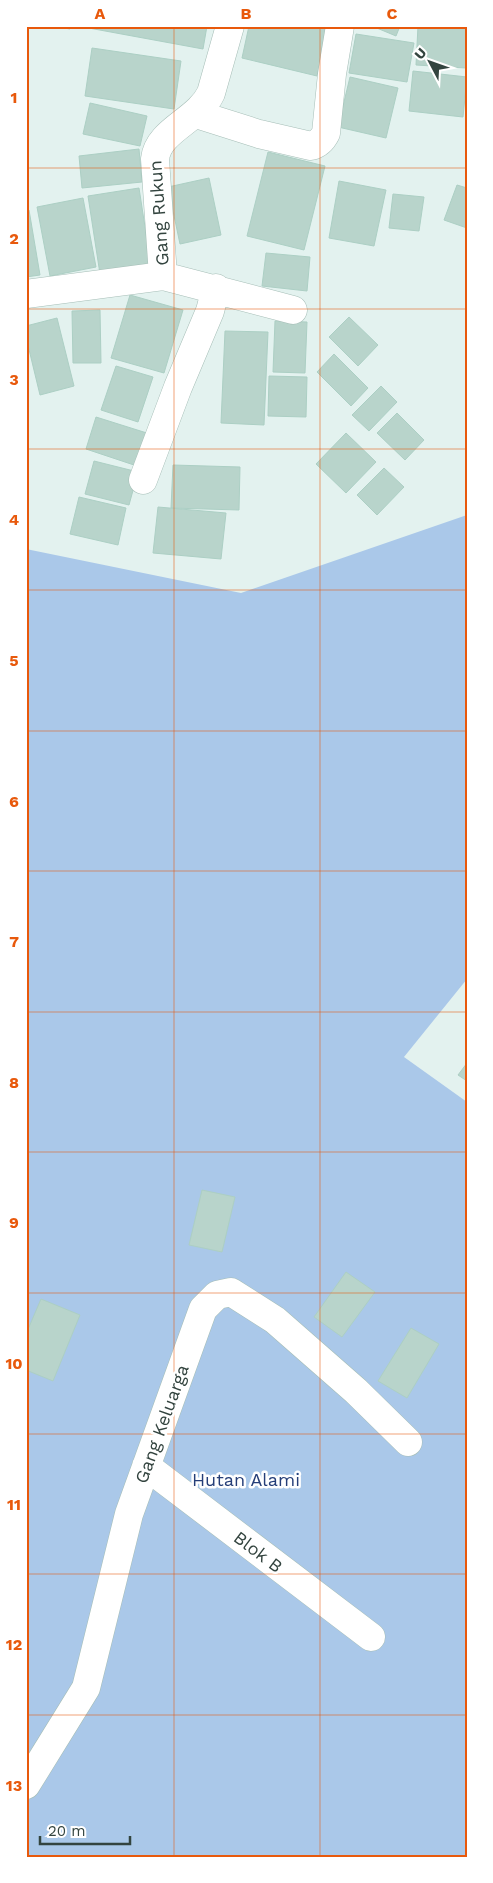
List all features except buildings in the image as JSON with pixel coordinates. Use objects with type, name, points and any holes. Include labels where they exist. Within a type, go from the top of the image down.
[{"type":"street","name":"Gang Rukun","points":[[163,276],[156,150],[162,141],[196,114],[206,103],[211,93],[230,26]]},
{"type":"street","points":[[196,114],[259,134],[312,146],[315,145],[323,139],[326,133],[332,74],[340,26]]},
{"type":"street","name":"Gang Rukun","points":[[26,294],[163,276],[216,288],[293,310]]},
{"type":"street","points":[[143,480],[178,387],[210,311],[216,288]]},
{"type":"street","name":"Gang Keluarga","points":[[26,1785],[86,1688],[129,1514],[203,1309],[217,1295],[231,1292],[275,1320],[356,1391],[408,1442]]},
{"type":"street","name":"Blok B","points":[[146,1466],[371,1637]]},
{"type":"green space","name":"Hutan Alami","points":[[467,515],[467,979],[404,1057],[467,1102],[467,1857],[26,1857],[26,549],[241,593]]}]
